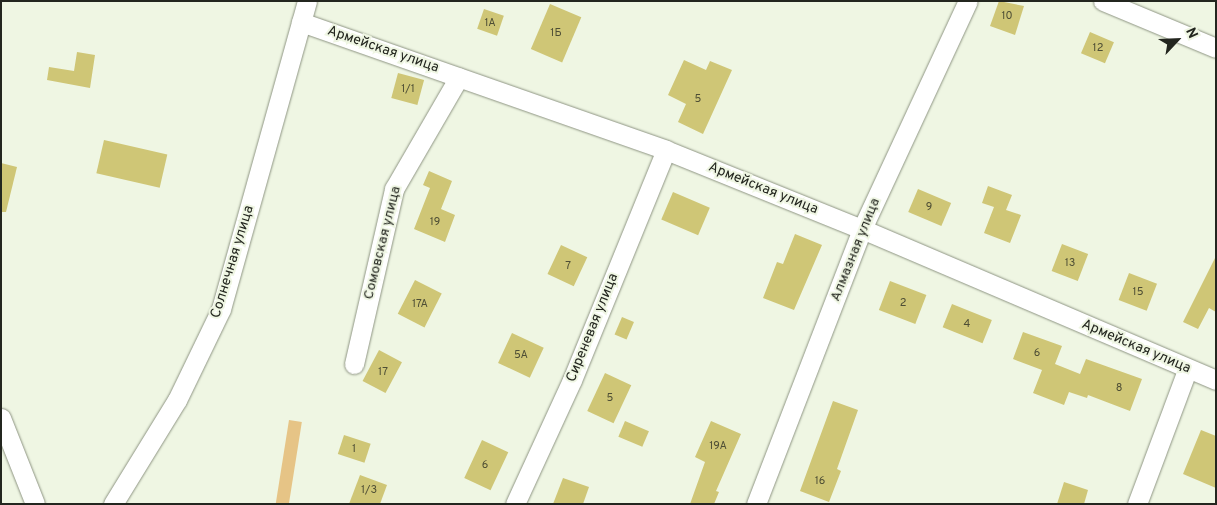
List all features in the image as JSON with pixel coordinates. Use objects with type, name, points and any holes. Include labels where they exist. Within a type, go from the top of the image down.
[{"type":"street","name":"Солнечная улица","points":[[113,504],[177,400],[221,309],[307,1]]},
{"type":"street","name":"Алмазная улица","points":[[756,504],[862,229],[968,1]]},
{"type":"street","points":[[1104,1],[1216,48]]},
{"type":"street","name":"Армейская улица","points":[[301,22],[666,150],[862,229],[1187,370],[1216,380]]},
{"type":"street","name":"Сомовская улица","points":[[354,364],[394,189],[458,77]]},
{"type":"street","name":"Сиреневая улица","points":[[515,504],[572,380],[666,150]]},
{"type":"street","points":[[1137,504],[1187,370]]},
{"type":"street","points":[[1,418],[35,504]]},
{"type":"shaded area","points":[[289,420],[302,422],[289,504],[276,504]]},
{"type":"building","points":[[999,1],[1024,6],[1015,35],[990,26]]},
{"type":"building","points":[[550,4],[581,17],[562,62],[531,49]]},
{"type":"building","points":[[484,9],[504,16],[497,36],[477,29]]},
{"type":"building","points":[[1090,32],[1114,42],[1105,63],[1081,53]]},
{"type":"building","points":[[77,52],[95,55],[90,88],[47,80],[49,67],[74,71]]},
{"type":"building","points":[[684,60],[706,70],[710,61],[732,70],[703,134],[678,122],[686,104],[668,95]]},
{"type":"building","points":[[398,73],[424,80],[417,105],[391,98]]},
{"type":"building","points":[[104,140],[167,155],[160,188],[96,173]]},
{"type":"building","points":[[1,163],[17,167],[6,212],[1,212]]},
{"type":"building","points":[[429,171],[452,181],[441,209],[455,215],[445,242],[414,229],[430,188],[423,185]]},
{"type":"building","points":[[988,186],[1012,195],[1006,210],[1021,215],[1010,243],[984,233],[994,207],[982,203]]},
{"type":"building","points":[[918,189],[951,203],[941,226],[908,212]]},
{"type":"building","points":[[673,192],[710,208],[698,235],[661,220]]},
{"type":"building","points":[[795,234],[822,245],[794,310],[763,298],[777,262],[783,264]]},
{"type":"building","points":[[1062,244],[1088,254],[1078,281],[1052,271]]},
{"type":"building","points":[[561,245],[587,257],[574,286],[547,274]]},
{"type":"building","points":[[1216,256],[1216,312],[1209,308],[1198,329],[1183,322]]},
{"type":"building","points":[[1129,273],[1157,284],[1147,311],[1119,300]]},
{"type":"building","points":[[415,280],[442,294],[424,327],[398,314]]},
{"type":"building","points":[[890,281],[926,295],[915,324],[879,310]]},
{"type":"building","points":[[952,304],[992,320],[983,343],[943,327]]},
{"type":"building","points":[[622,317],[634,322],[627,340],[615,334]]},
{"type":"building","points":[[1023,332],[1062,346],[1055,364],[1080,374],[1086,359],[1142,379],[1130,411],[1088,395],[1087,398],[1069,392],[1064,405],[1033,393],[1042,370],[1013,359]]},
{"type":"building","points":[[512,333],[544,348],[530,378],[498,363]]},
{"type":"building","points":[[379,350],[402,362],[386,393],[363,381]]},
{"type":"building","points":[[605,373],[631,385],[614,423],[587,411]]},
{"type":"building","points":[[833,401],[858,410],[837,469],[841,471],[829,502],[800,491]]},
{"type":"building","points":[[625,421],[649,431],[642,447],[618,437]]},
{"type":"building","points":[[711,421],[741,434],[716,491],[719,492],[714,504],[690,504],[705,462],[695,457]]},
{"type":"building","points":[[1201,430],[1216,436],[1216,488],[1183,474]]},
{"type":"building","points":[[344,435],[371,444],[364,463],[338,454]]},
{"type":"building","points":[[482,440],[508,452],[491,490],[464,478]]},
{"type":"building","points":[[360,475],[387,485],[380,504],[349,504]]},
{"type":"building","points":[[563,478],[589,487],[583,504],[553,504]]},
{"type":"building","points":[[1064,482],[1088,490],[1084,504],[1057,504]]}]
